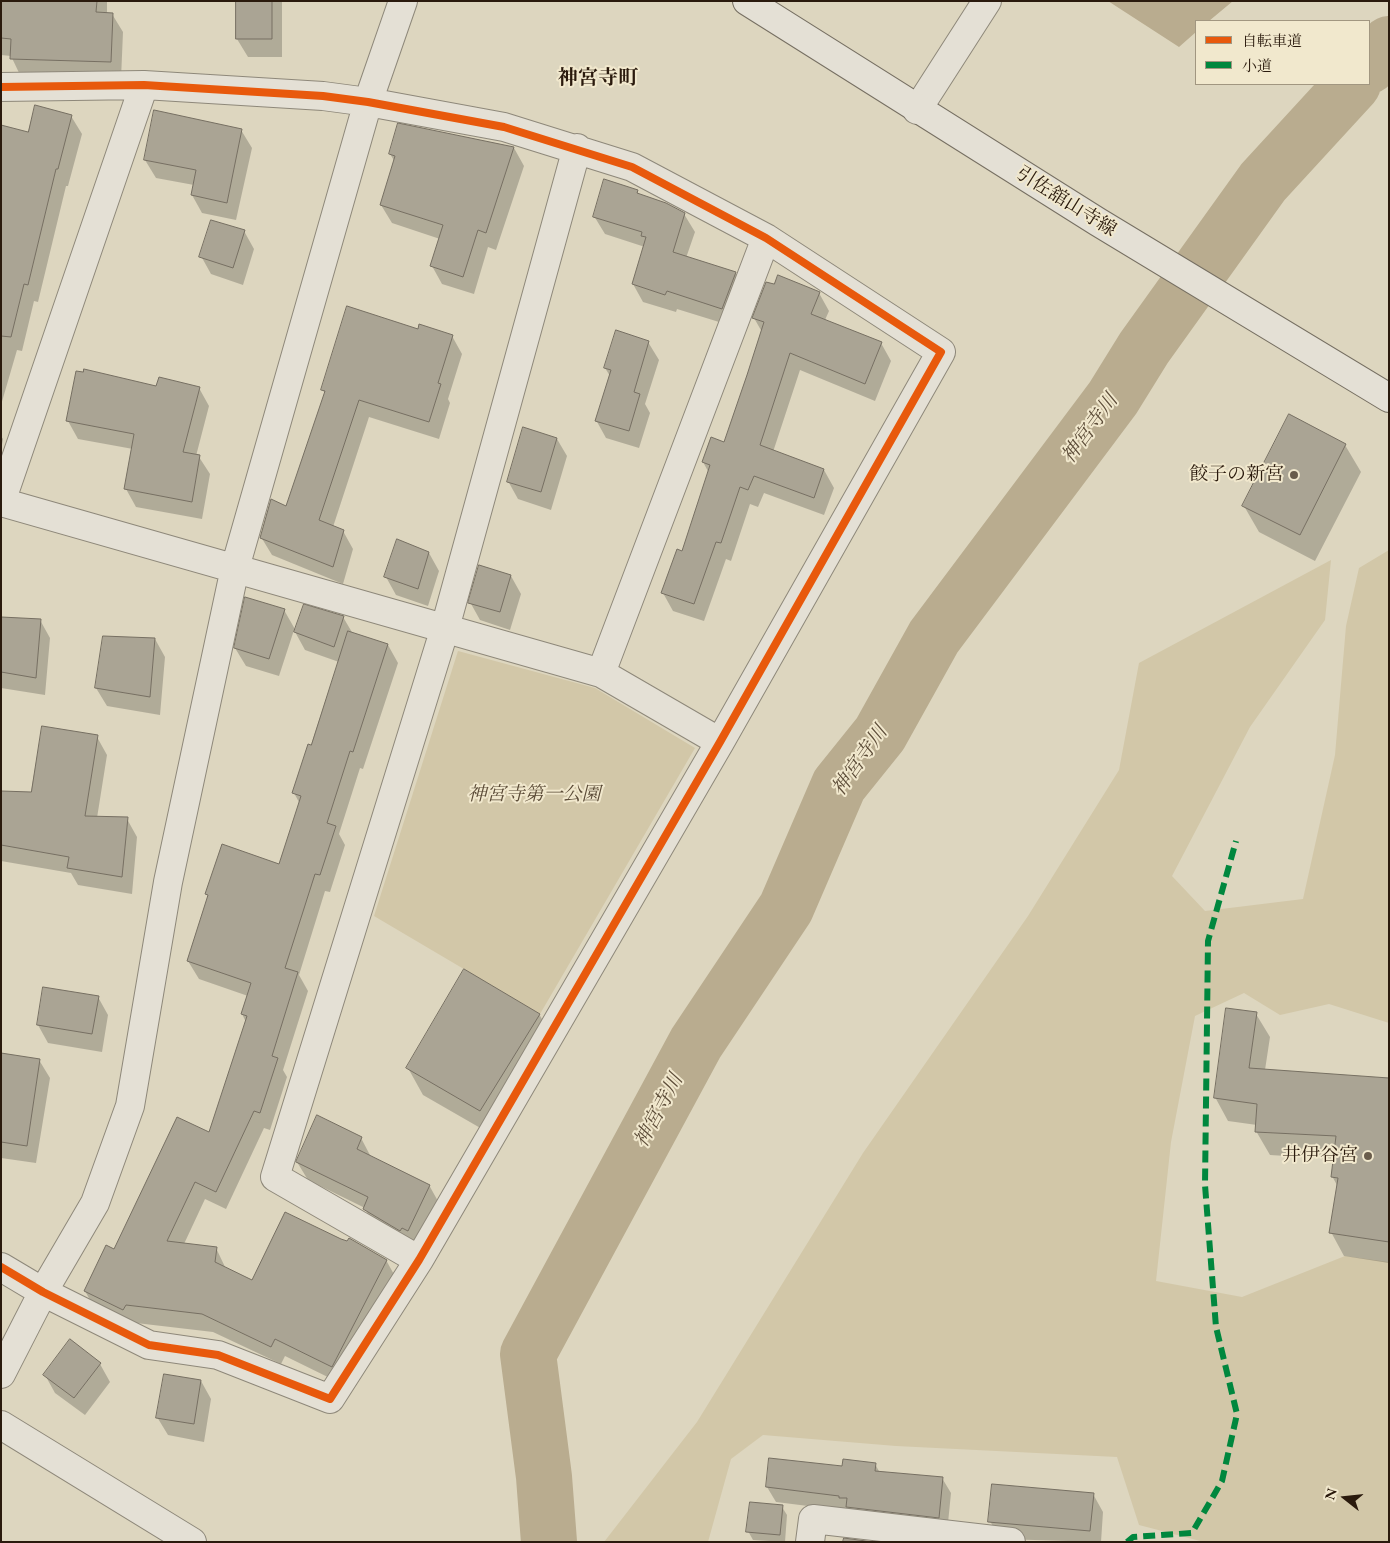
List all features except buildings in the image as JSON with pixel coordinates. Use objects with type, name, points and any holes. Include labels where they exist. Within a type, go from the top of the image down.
[{"type":"street","points":[[1,1374],[43,1292],[95,1203],[130,1106],[168,882],[235,568],[368,102],[403,1]]},
{"type":"street","name":"引佐舘山寺線","points":[[747,1],[917,110],[1098,222],[1389,398]]},
{"type":"street","points":[[917,110],[987,1]]},
{"type":"street","points":[[144,85],[1,502],[602,673],[720,742]]},
{"type":"street","points":[[1,88],[144,85],[323,96],[368,102],[504,127],[632,166],[766,238],[941,352],[720,742],[419,1260],[330,1399],[218,1355],[149,1345],[43,1292],[1,1267]]},
{"type":"street","points":[[419,1260],[275,1177],[445,628],[577,148]]},
{"type":"street","points":[[602,673],[766,238]]},
{"type":"street","points":[[1,1425],[192,1542]]},
{"type":"street","points":[[810,1542],[813,1519],[1011,1542]]},
{"type":"green space","points":[[1389,550],[1389,1023],[1329,1004],[1280,1015],[1244,993],[1195,1016],[1171,1142],[1156,1281],[1242,1297],[1345,1256],[1389,1262],[1389,1542],[1204,1542],[1139,1525],[1117,1457],[896,1446],[763,1435],[731,1459],[708,1542],[604,1542],[697,1422],[863,1153],[1028,916],[1119,770],[1139,663],[1331,560],[1325,620],[1250,727],[1172,876],[1205,911],[1303,899],[1335,755],[1346,626],[1359,568]]},
{"type":"green space","name":"神宮寺第一公園","points":[[458,651],[595,688],[695,748],[540,1014],[374,916]]},
{"type":"shaded area","points":[[1108,1],[1233,1],[1210,20],[1195,20],[1195,33],[1179,47]]},
{"type":"waterway","name":"神宮寺川","points":[[1370,65],[1389,44]]},
{"type":"waterway","name":"神宮寺川","points":[[549,1542],[544,1477],[528,1354],[696,1043],[786,908],[839,785],[880,734],[934,637],[1113,398],[1144,348],[1263,182],[1352,85]]},
{"type":"marked path","points":[[1127,1542],[1133,1537],[1192,1533],[1222,1481],[1237,1414],[1216,1327],[1205,1185],[1208,941],[1236,841]]},
{"type":"cycle path","points":[[1,87],[144,85],[323,96],[368,102],[504,127],[632,167],[766,238],[941,352],[720,742],[419,1260],[330,1399],[218,1355],[149,1345],[43,1292],[1,1267]]},
{"type":"place","name":"餃子の新宮","points":[[1294,475]]},
{"type":"place","name":"井伊谷宮","points":[[1368,1156]]},
{"type":"district","name":"神宮寺町","points":[[598,79]]}]
